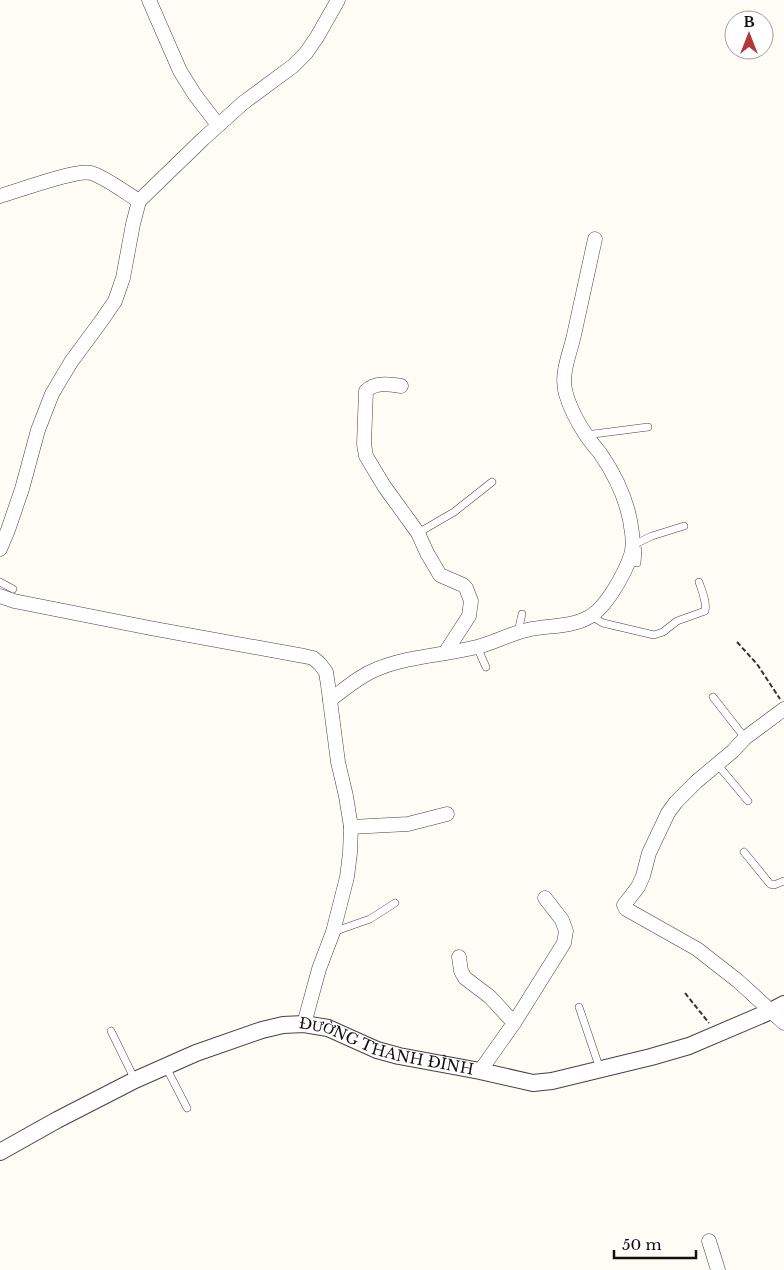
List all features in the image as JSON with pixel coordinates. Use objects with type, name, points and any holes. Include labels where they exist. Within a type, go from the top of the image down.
[{"type":"street","points":[[149,0],[180,72],[218,125]]},
{"type":"street","points":[[0,549],[22,489],[38,430],[52,394],[71,362],[115,301],[123,278],[139,201],[218,125],[243,103],[293,66],[306,53],[338,0]]},
{"type":"street","points":[[0,196],[54,179],[90,173],[139,201]]},
{"type":"street","points":[[330,700],[364,675],[378,668],[413,659],[477,647],[518,632],[571,624],[591,616],[608,599],[620,579],[636,544],[630,518],[615,479],[586,435],[565,393],[564,378],[566,364],[596,239]]},
{"type":"street","points":[[401,386],[385,384],[370,387],[366,391],[364,444],[366,456],[384,486],[418,533],[440,575],[466,588],[471,601],[469,616],[445,653]]},
{"type":"street","points":[[0,596],[14,601],[140,626],[313,658],[326,672],[338,762],[351,827],[350,853],[347,877],[333,932],[319,969],[304,1024]]},
{"type":"street","points":[[784,709],[744,738],[733,751],[676,802],[668,813],[649,854],[638,887],[625,903],[625,908],[696,950],[777,1008],[784,1023]]},
{"type":"street","points":[[351,827],[408,824],[447,814]]},
{"type":"street","points":[[480,1071],[514,1023],[564,943],[566,931],[562,920],[545,898]]},
{"type":"street","points":[[459,957],[461,971],[465,978],[490,997],[514,1023]]},
{"type":"street","name":"ĐƯỜNG THANH ĐÌNH","points":[[0,1152],[57,1120],[165,1066],[262,1030],[283,1025],[304,1024],[328,1028],[377,1050],[399,1056],[533,1083],[552,1081],[689,1046],[777,1008]]},
{"type":"street","points":[[709,1241],[718,1270]]},
{"type":"lane","points":[[586,435],[648,427]]},
{"type":"lane","points":[[418,533],[454,512],[492,482]]},
{"type":"lane","points":[[636,563],[636,544],[652,536],[684,526]]},
{"type":"lane","points":[[0,582],[13,589]]},
{"type":"lane","points":[[591,616],[603,623],[654,635],[663,632],[677,621],[705,611],[700,582]]},
{"type":"lane","points":[[518,632],[522,614]]},
{"type":"lane","points":[[477,647],[486,667]]},
{"type":"lane","points":[[713,697],[744,738]]},
{"type":"lane","points":[[717,764],[748,801]]},
{"type":"lane","points":[[744,852],[770,884],[774,885],[784,881]]},
{"type":"lane","points":[[333,932],[370,919],[395,903]]},
{"type":"lane","points":[[579,1007],[601,1069]]},
{"type":"lane","points":[[110,1031],[135,1080]]},
{"type":"lane","points":[[165,1066],[187,1108]]},
{"type":"path","points":[[737,642],[757,664],[784,705]]},
{"type":"path","points":[[685,993],[718,1035]]}]
